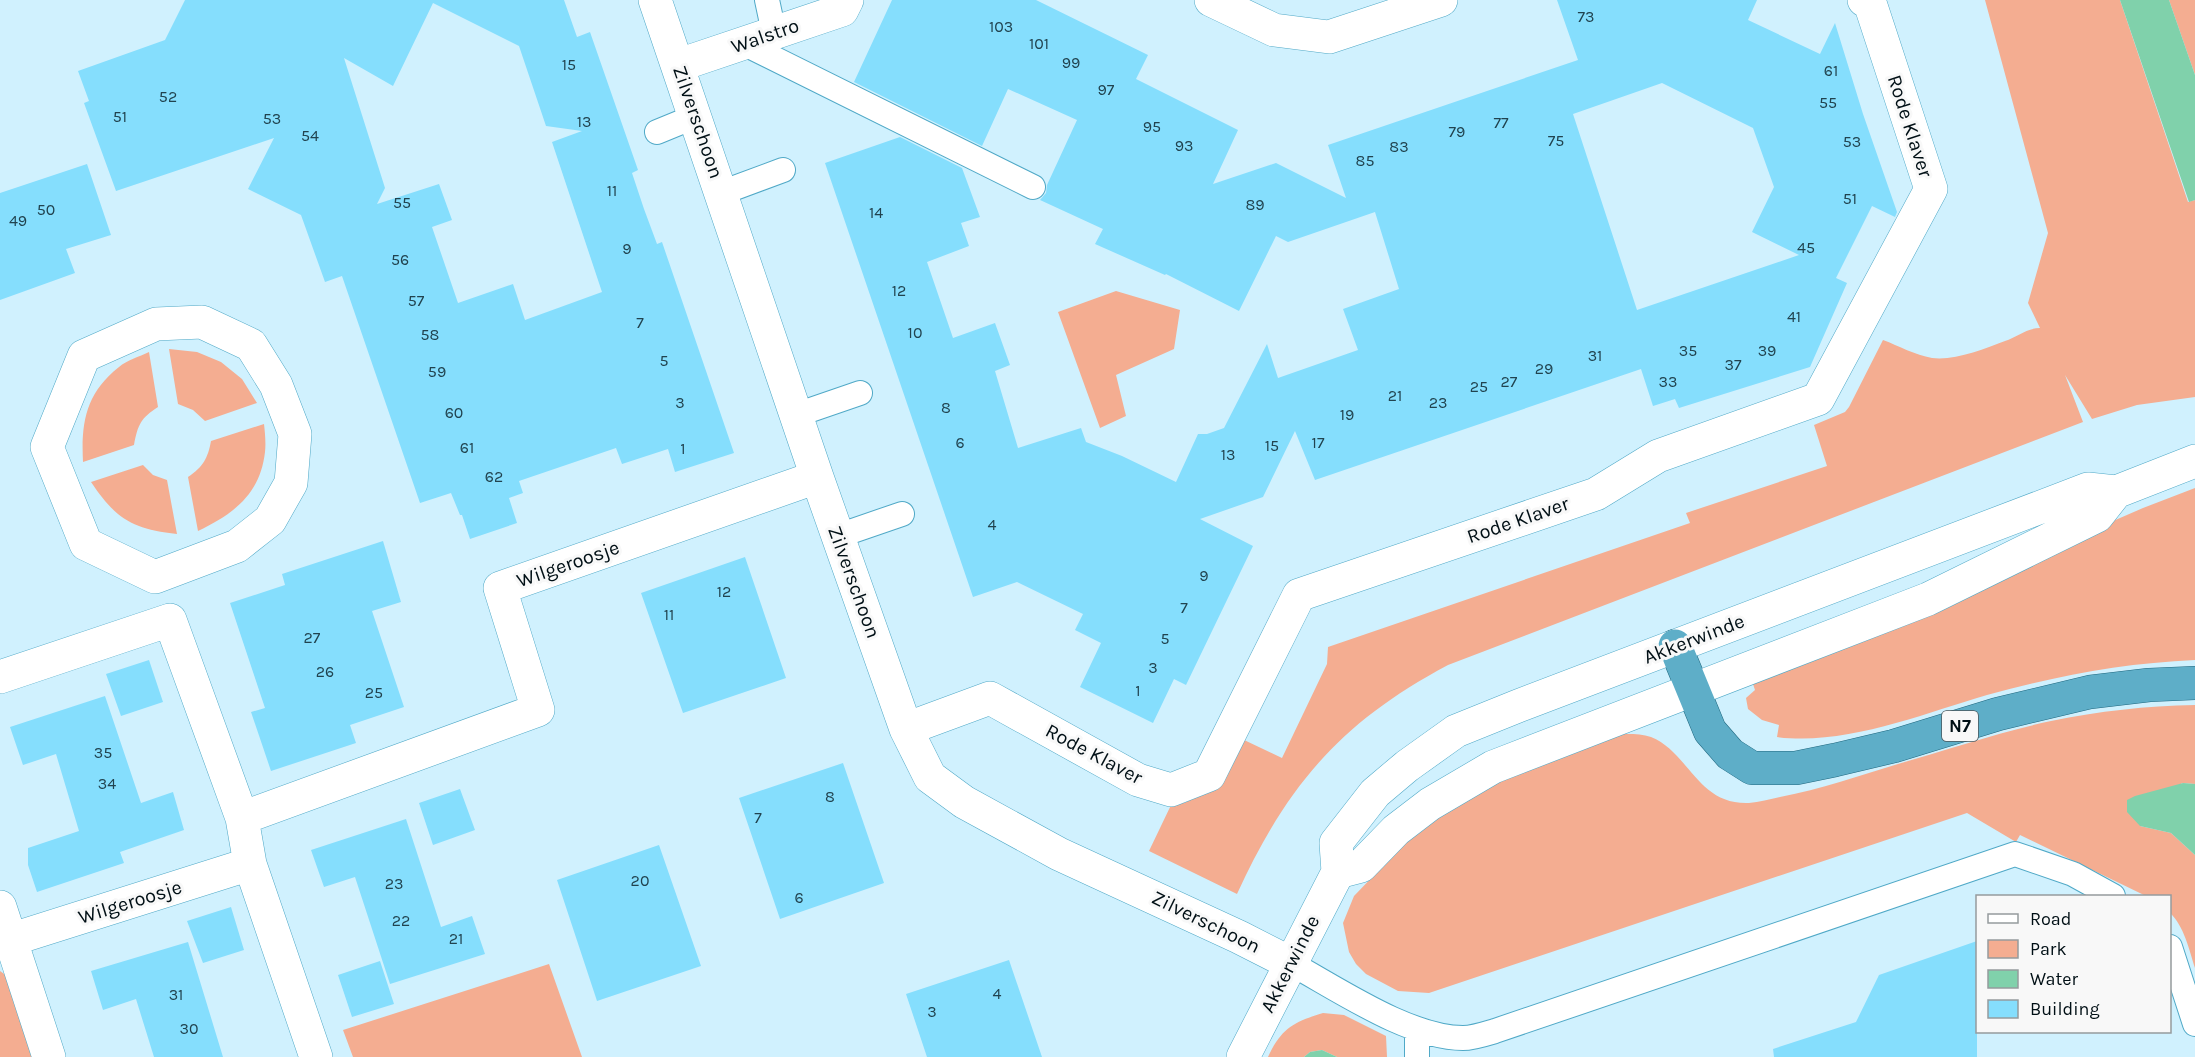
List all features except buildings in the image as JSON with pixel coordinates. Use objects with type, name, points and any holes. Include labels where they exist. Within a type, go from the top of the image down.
[{"type":"highway","points":[[1675,646],[1692,689]]},
{"type":"highway","name":"N7","points":[[1692,689],[1710,731],[1730,754],[1752,768],[1796,768],[1894,746],[1998,714],[2090,692],[2195,683]]},
{"type":"street","name":"Zilverschoon","points":[[655,0],[679,65],[817,477],[906,729],[930,777],[964,802],[1059,854],[1290,963]]},
{"type":"street","name":"Walstro","points":[[679,65],[842,10],[847,0]]},
{"type":"street","points":[[1211,0],[1274,30],[1329,37],[1441,0]]},
{"type":"street","name":"Rode Klaver","points":[[906,729],[990,698],[1138,780],[1171,790],[1209,774],[1299,595],[1596,494],[1658,456],[1818,399],[1931,189],[1870,3],[1864,0]]},
{"type":"street","points":[[155,577],[237,546],[270,520],[291,483],[295,434],[276,384],[250,345],[202,322],[156,324],[84,356],[47,447],[86,544],[155,577],[242,818],[250,864],[316,1057]]},
{"type":"street","name":"Akkerwinde","points":[[1243,1057],[1338,872],[1336,843],[1375,794],[1407,766],[1456,731],[2088,489],[2115,492],[2195,461]]},
{"type":"street","name":"Wilgeroosje","points":[[242,818],[538,710],[500,588],[817,477]]},
{"type":"street","points":[[1338,872],[1361,866],[1396,830],[1430,804],[1493,767],[1928,599],[2097,516],[2115,492]]},
{"type":"street","points":[[0,677],[170,620]]},
{"type":"street","name":"Wilgeroosje","points":[[5,941],[250,864]]},
{"type":"street","points":[[0,907],[5,941],[49,1057]]},
{"type":"lane","points":[[767,0],[774,33]]},
{"type":"lane","points":[[743,43],[1033,187]]},
{"type":"lane","points":[[657,132],[696,116]]},
{"type":"lane","points":[[722,193],[783,170]]},
{"type":"lane","points":[[796,415],[860,393]]},
{"type":"lane","points":[[838,536],[902,514]]},
{"type":"lane","points":[[1290,963],[1392,1019],[1417,1030],[1464,1038],[1495,1031],[2015,854],[2073,874],[2110,895]]},
{"type":"lane","points":[[2171,953],[2195,1024]]},
{"type":"lane","points":[[1417,1030],[1417,1057]]},
{"type":"green space","points":[[1985,0],[2120,0],[2188,202],[2195,200],[2195,397],[2137,405],[2092,419],[2065,375],[2083,422],[1448,665],[1377,710],[1347,734],[1321,760],[1276,820],[1237,894],[1149,851],[1172,803],[1184,803],[1213,789],[1242,739],[1282,758],[1327,664],[1328,647],[1690,523],[1686,513],[1827,466],[1814,425],[1845,412],[1883,340],[1919,355],[1950,358],[1978,351],[2026,331],[2040,328],[2028,303],[2048,233]]},
{"type":"green space","points":[[2169,0],[2195,0],[2195,75]]},
{"type":"green space","points":[[1116,291],[1180,310],[1174,349],[1116,375],[1126,416],[1100,428],[1058,312]]},
{"type":"green space","points":[[169,349],[197,352],[221,362],[242,379],[257,403],[205,421],[193,410],[178,404]]},
{"type":"green space","points":[[149,352],[158,407],[141,422],[134,445],[83,462],[85,421],[99,387],[129,360]]},
{"type":"green space","points":[[264,424],[265,449],[262,467],[251,491],[223,518],[198,531],[188,477],[204,462],[211,441]]},
{"type":"green space","points":[[143,465],[153,475],[167,480],[177,534],[148,529],[126,520],[109,505],[91,482]]},
{"type":"green space","points":[[2195,488],[2195,660],[2116,667],[2064,676],[1987,695],[1910,719],[1856,733],[1829,737],[1803,739],[1777,737],[1779,725],[1762,720],[1748,709],[1746,698],[1755,690],[1751,678],[2143,508]]},
{"type":"green space","points":[[2195,705],[2195,784],[2182,783],[2140,826],[2171,833],[2195,855],[2195,968],[2182,931],[2171,914],[2171,895],[2144,895],[2020,835],[2016,842],[1967,813],[1429,993],[1398,991],[1366,974],[1349,952],[1343,923],[1354,896],[1408,840],[1471,794],[1615,734],[1638,734],[1651,737],[1675,754],[1705,787],[1717,796],[1731,801],[1749,803],[1825,786],[1974,741],[2051,721],[2087,714]]},
{"type":"green space","points":[[549,964],[582,1057],[353,1057],[343,1030]]},
{"type":"green space","points":[[0,971],[7,976],[39,1057],[0,1057]]},
{"type":"green space","points":[[1323,1013],[1344,1015],[1386,1036],[1387,1057],[1337,1057],[1322,1050],[1310,1052],[1304,1057],[1268,1057],[1283,1033],[1289,1028]]},
{"type":"water","points":[[2120,0],[2169,0],[2195,75],[2195,200],[2189,202]]},
{"type":"water","points":[[2183,783],[2195,784],[2195,855],[2171,833],[2140,826],[2127,812],[2127,800]]},
{"type":"water","points":[[1322,1050],[1337,1057],[1304,1057],[1310,1052]]}]
